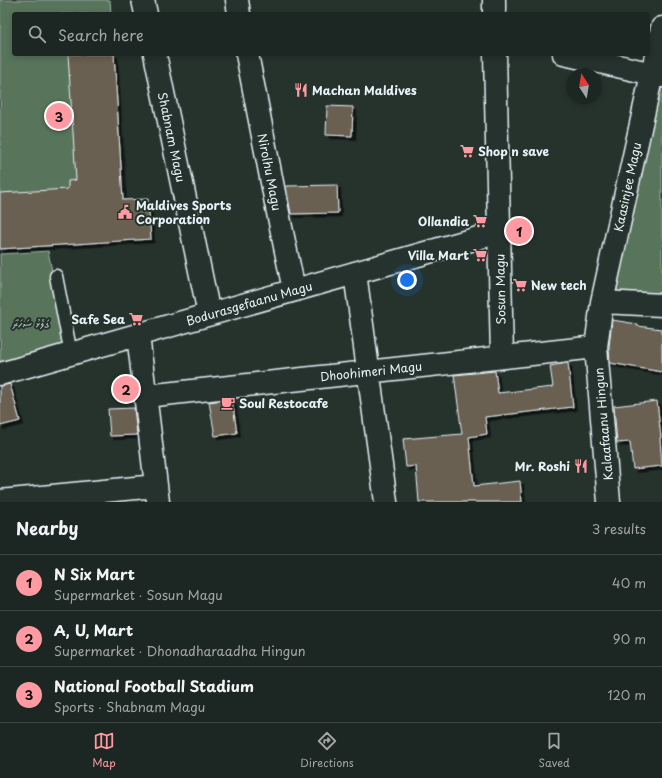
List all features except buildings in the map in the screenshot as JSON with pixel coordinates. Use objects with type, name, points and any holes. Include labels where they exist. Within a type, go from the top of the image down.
[{"type":"street","points":[[143,0],[146,12]]},
{"type":"street","points":[[236,0],[239,12]]},
{"type":"street","points":[[494,0],[494,12]]},
{"type":"street","name":"Kaasinjee Magu","points":[[596,347],[602,302],[657,75],[662,28]]},
{"type":"street","name":"Shabnam Magu","points":[[154,56],[209,314]]},
{"type":"street","name":"Nirolhu Magu","points":[[247,56],[294,290]]},
{"type":"street","name":"Sosun Magu","points":[[495,56],[502,357]]},
{"type":"street","points":[[573,56],[657,75]]},
{"type":"street","name":"Bodurasgefaanu Magu","points":[[0,374],[499,232]]},
{"type":"street","points":[[356,273],[386,502]]},
{"type":"street","points":[[602,302],[662,305]]},
{"type":"street","points":[[0,501],[157,494],[138,335]]},
{"type":"street","name":"Dhoohimeri Magu","points":[[146,396],[596,347]]},
{"type":"street","name":"Kalaafaanu Hingun","points":[[596,347],[609,502]]},
{"type":"lane","points":[[56,276],[71,354]]},
{"type":"green space","points":[[0,0],[110,0],[111,12],[12,12],[12,56],[114,56],[122,178],[83,182],[87,243],[0,249]]},
{"type":"green space","points":[[659,84],[662,85],[662,297],[612,294]]},
{"type":"green space","name":"ގަލޮޅު ސަހަރާ","points":[[48,251],[67,346],[0,365],[0,254]]},
{"type":"place","name":"Machan Maldives","points":[[301,90]]},
{"type":"place","name":"National Football Stadium","points":[[59,116]]},
{"type":"place","name":"Shop n save","points":[[467,151]]},
{"type":"place","name":"Maldives Sports Corporation","points":[[125,212]]},
{"type":"place","name":"Ollandia","points":[[480,221]]},
{"type":"place","name":"N Six Mart","points":[[519,231]]},
{"type":"place","name":"Villa Mart","points":[[480,255]]},
{"type":"place","name":"New tech","points":[[520,285]]},
{"type":"place","name":"Safe Sea","points":[[136,319]]},
{"type":"place","name":"A, U, Mart","points":[[126,389]]},
{"type":"place","name":"Soul Restocafe","points":[[228,403]]},
{"type":"place","name":"Mr. Roshi","points":[[581,466]]}]
